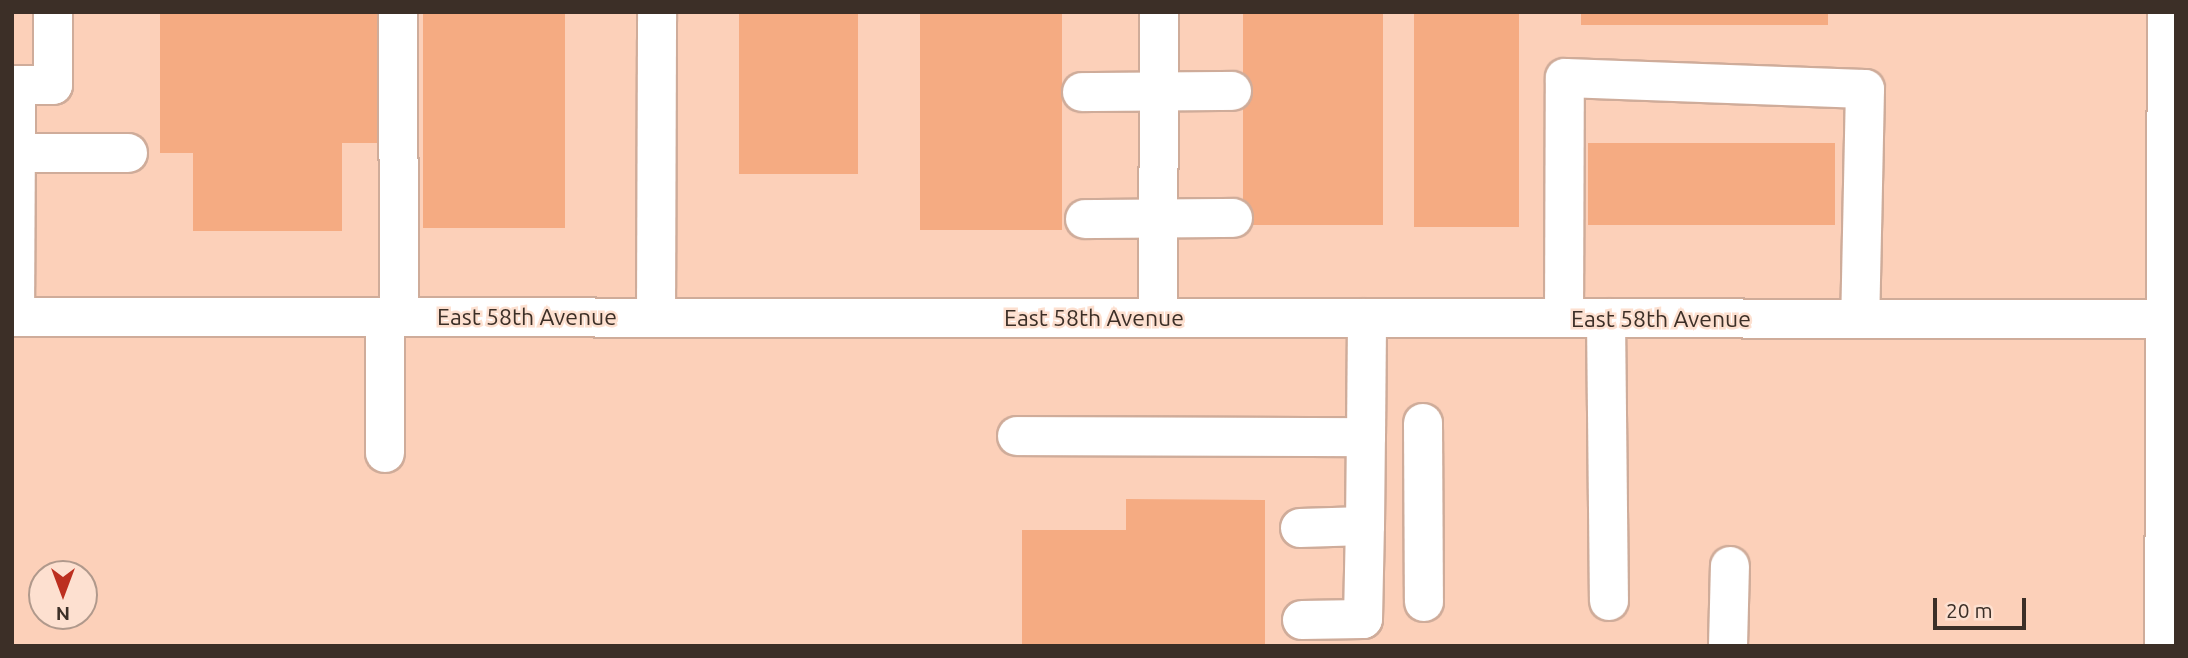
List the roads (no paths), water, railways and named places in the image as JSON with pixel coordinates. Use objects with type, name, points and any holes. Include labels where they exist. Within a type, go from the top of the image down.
[{"type":"street","points":[[14,317],[14,85],[53,85],[53,12]]},
{"type":"street","points":[[385,453],[392,317],[398,12]]},
{"type":"street","points":[[656,317],[657,12]]},
{"type":"street","points":[[1157,318],[1159,12]]},
{"type":"street","points":[[2164,646],[2171,319],[2167,12]]},
{"type":"street","points":[[1564,318],[1565,78],[1865,89],[1860,319]]},
{"type":"street","points":[[1082,92],[1232,91]]},
{"type":"street","points":[[16,153],[128,153]]},
{"type":"street","points":[[1085,219],[1233,218]]},
{"type":"street","name":"East 58th Avenue","points":[[14,317],[2171,319]]},
{"type":"street","points":[[1302,620],[1363,619],[1367,318]]},
{"type":"street","points":[[1606,318],[1609,601]]},
{"type":"street","points":[[1423,423],[1424,602]]},
{"type":"street","points":[[1017,436],[1366,437]]},
{"type":"street","points":[[1300,528],[1365,526]]},
{"type":"street","points":[[1728,646],[1730,566]]}]
